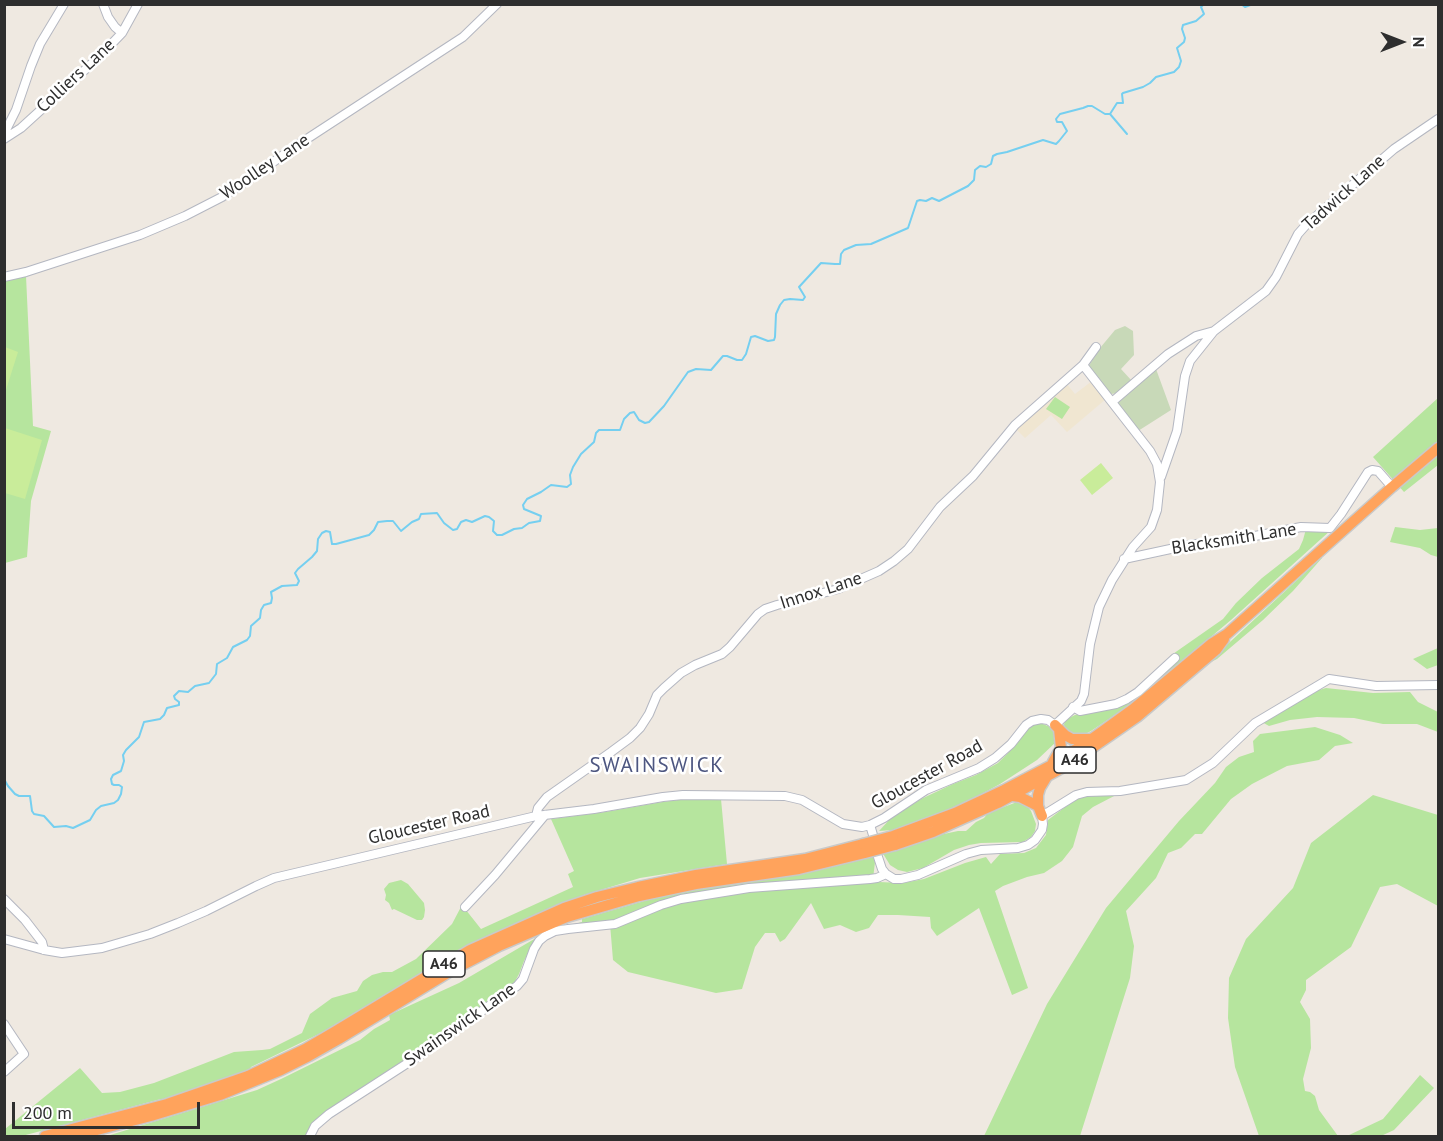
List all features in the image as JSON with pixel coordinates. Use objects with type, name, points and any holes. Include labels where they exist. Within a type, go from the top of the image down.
[{"type":"highway","name":"A46","points":[[894,840],[1004,790],[1050,766],[1093,738],[1133,709],[1211,644],[1227,634],[1438,448]]},
{"type":"highway","name":"A46","points":[[74,1137],[220,1095],[280,1070],[339,1039],[451,971],[499,946],[567,918],[639,896],[696,884],[800,869],[864,848],[942,828],[1047,778],[1092,749],[1137,717],[1216,650],[1227,634]]},
{"type":"highway","points":[[1057,727],[1072,739],[1093,738]]},
{"type":"highway","points":[[1050,766],[1061,748],[1057,727]]},
{"type":"highway","points":[[1040,811],[1038,795],[1047,778]]},
{"type":"highway","points":[[1012,796],[1020,797],[1040,811]]},
{"type":"highway","name":"A46","points":[[45,1137],[167,1104],[248,1076],[334,1032],[470,950],[564,908],[638,886],[864,848]]},
{"type":"street","points":[[4,134],[16,110],[40,44],[64,4]]},
{"type":"street","points":[[103,4],[108,17],[122,33]]},
{"type":"street","name":"Colliers Lane","points":[[4,139],[21,128],[99,57],[122,33],[138,4]]},
{"type":"street","name":"Woolley Lane","points":[[4,277],[140,236],[222,197],[463,37],[497,4]]},
{"type":"street","name":"Tadwick Lane","points":[[1057,727],[1084,694],[1090,644],[1099,607],[1124,559],[1151,527],[1155,518],[1160,482],[1176,431],[1185,376],[1190,362],[1214,331],[1266,291],[1306,225],[1394,149],[1438,119]]},
{"type":"street","name":"Tadwick Lane","points":[[1112,402],[1168,354],[1196,336],[1214,331]]},
{"type":"street","name":"Innox Lane","points":[[536,816],[538,807],[547,797],[612,752],[640,729],[657,695],[664,688],[681,673],[722,654],[765,609],[838,589],[879,571],[894,561],[908,549],[940,507],[973,476],[1015,425],[1083,365],[1096,347]]},
{"type":"street","name":"Tadwick Lane","points":[[1083,365],[1150,451],[1157,464],[1160,482]]},
{"type":"street","name":"Blacksmith Lane","points":[[1124,559],[1189,545],[1300,527],[1330,528],[1368,472],[1378,471],[1392,487]]},
{"type":"street","name":"Blacksmith Lane","points":[[1143,535],[1147,554]]},
{"type":"street","points":[[1073,707],[1080,711],[1116,704],[1127,699],[1138,692],[1175,658]]},
{"type":"street","points":[[878,854],[882,869],[894,879],[909,878],[981,850],[1018,848],[1028,845],[1042,830],[1040,811],[1087,792],[1120,791],[1186,780],[1213,763],[1254,723],[1329,679],[1376,686],[1438,685]]},
{"type":"street","name":"Gloucester Road","points":[[4,939],[62,953],[102,948],[178,923],[274,878],[536,816],[663,797],[683,795],[785,796],[802,800],[843,824],[862,827],[870,825],[926,790],[980,768],[1011,744],[1032,721],[1048,720],[1057,727]]},
{"type":"street","points":[[465,906],[495,875],[545,815]]},
{"type":"street","name":"Gloucester Road","points":[[870,825],[873,835]]},
{"type":"street","name":"Swainswick Lane","points":[[310,1137],[315,1126],[329,1114],[417,1057],[517,986],[523,979],[534,949],[545,936],[568,929],[615,924],[681,899],[749,888],[870,879],[886,874]]},
{"type":"street","points":[[4,899],[25,920],[42,942],[44,950]]},
{"type":"street","points":[[4,1024],[24,1054],[4,1072]]},
{"type":"shaded area","points":[[1092,381],[1106,399],[1067,432],[1051,415],[1025,438],[1015,428],[1066,383],[1075,394]]},
{"type":"green space","points":[[26,276],[33,426],[51,431],[31,501],[27,557],[5,563],[5,281]]},
{"type":"green space","points":[[1125,326],[1133,331],[1134,355],[1121,369],[1132,381],[1118,393],[1111,394],[1088,367],[1115,330]]},
{"type":"green space","points":[[4,347],[18,352],[5,393]]},
{"type":"green space","points":[[1156,369],[1171,410],[1138,431],[1117,402]]},
{"type":"green space","points":[[1055,397],[1070,407],[1062,419],[1046,409]]},
{"type":"green space","points":[[1438,398],[1438,465],[1404,492],[1373,457]]},
{"type":"green space","points":[[5,428],[42,440],[25,499],[5,493]]},
{"type":"green space","points":[[1101,463],[1113,478],[1092,495],[1080,480]]},
{"type":"green space","points":[[1395,527],[1420,530],[1438,528],[1438,557],[1420,548],[1390,542]]},
{"type":"green space","points":[[1306,529],[1331,530],[1231,620],[1131,704],[1081,736],[1074,736],[1065,731],[1064,724],[1067,719],[1075,715],[1114,708],[1175,657],[1170,656],[1223,619],[1262,578],[1299,549]]},
{"type":"green space","points":[[1321,558],[1293,591],[1263,620],[1217,659],[1205,665]]},
{"type":"green space","points":[[1438,648],[1438,665],[1427,669],[1413,659]]},
{"type":"green space","points":[[1326,688],[1373,693],[1410,692],[1418,702],[1438,712],[1438,732],[1417,724],[1383,724],[1354,718],[1317,717],[1290,720],[1269,726],[1262,722],[1309,693]]},
{"type":"green space","points":[[1038,722],[1055,729],[1056,742],[1037,760],[1000,784],[952,810],[893,830],[879,831],[891,818],[921,799],[998,763],[1032,724]]},
{"type":"green space","points":[[1315,727],[1340,735],[1353,743],[1335,746],[1319,760],[1287,766],[1252,784],[1231,799],[1202,834],[1195,834],[1181,848],[1168,853],[1156,878],[1126,911],[1134,946],[1130,978],[1080,1136],[984,1136],[1047,1004],[1106,908],[1179,821],[1215,783],[1226,767],[1239,757],[1254,752],[1253,741],[1260,734]]},
{"type":"green space","points":[[1116,795],[1093,807],[1082,816],[1073,847],[1062,861],[1044,873],[1027,877],[995,891],[1028,988],[1012,995],[979,908],[937,936],[931,928],[930,917],[898,915],[878,915],[869,928],[856,932],[840,925],[824,929],[811,903],[785,939],[780,942],[775,933],[765,933],[755,947],[742,989],[716,993],[628,972],[613,960],[610,924],[558,928],[675,892],[801,874],[872,855],[875,862],[873,879],[878,882],[903,883],[924,879],[986,857],[991,864],[1000,854],[1024,853],[1036,848],[1046,835],[1048,820],[1073,801],[1083,796]]},
{"type":"green space","points":[[1373,795],[1438,815],[1438,906],[1397,884],[1380,887],[1351,947],[1306,980],[1306,990],[1300,1002],[1310,1019],[1311,1048],[1303,1079],[1305,1091],[1315,1096],[1319,1110],[1338,1136],[1259,1136],[1235,1067],[1228,1018],[1229,978],[1246,939],[1293,888],[1311,843]]},
{"type":"green space","points":[[686,799],[721,799],[727,864],[640,878],[584,895],[585,898],[430,968],[323,1032],[250,1069],[212,1084],[162,1100],[22,1136],[5,1136],[5,1129],[80,1068],[102,1093],[120,1092],[154,1083],[234,1052],[270,1049],[302,1033],[310,1014],[332,998],[357,991],[363,981],[372,975],[392,972],[416,959],[452,924],[462,905],[481,929],[573,887],[568,874],[574,871],[551,819]]},
{"type":"green space","points":[[1017,802],[1028,807],[1036,824],[1031,837],[1023,842],[969,845],[954,850],[923,868],[907,872],[890,865],[882,852],[939,835],[966,831],[988,813]]},
{"type":"green space","points":[[401,880],[408,884],[424,903],[425,910],[422,920],[392,910],[385,900],[384,889],[389,883]]},
{"type":"green space","points":[[536,938],[512,987],[452,1031],[328,1111],[309,1136],[107,1136],[257,1090],[281,1079],[360,1040],[390,1020],[389,1015],[459,983]]},
{"type":"green space","points":[[1420,1075],[1434,1088],[1394,1130],[1381,1136],[1347,1136],[1383,1119]]},
{"type":"waterway","points":[[4,779],[15,794],[30,796],[34,814],[44,816],[54,827],[73,828],[90,820],[101,806],[118,800],[122,787],[112,784],[111,779],[113,775],[121,771],[123,755],[139,737],[144,722],[160,719],[167,708],[179,705],[174,696],[179,691],[188,692],[195,686],[209,683],[216,674],[217,664],[227,658],[233,647],[250,636],[251,626],[260,618],[264,605],[271,603],[271,592],[282,586],[297,585],[299,581],[295,573],[317,551],[318,539],[322,533],[330,532],[332,544],[336,544],[369,535],[378,522],[393,521],[401,531],[419,519],[421,514],[437,513],[453,530],[466,520],[472,522],[485,516],[489,517],[494,521],[493,531],[497,535],[540,521],[541,516],[524,509],[523,505],[527,499],[551,485],[567,487],[571,484],[570,475],[573,467],[581,454],[594,442],[599,430],[620,430],[624,419],[634,412],[639,420],[649,422],[664,406],[688,372],[696,369],[711,370],[723,356],[742,360],[751,337],[774,340],[776,314],[780,305],[784,300],[803,300],[805,297],[799,287],[821,263],[840,264],[844,250],[856,245],[871,244],[908,228],[917,201],[932,198],[939,201],[968,186],[974,180],[975,170],[980,166],[986,167],[991,164],[993,156],[997,154],[1043,140],[1056,144],[1067,131],[1062,122],[1057,122],[1056,119],[1060,114],[1088,106],[1110,114],[1117,103],[1123,103],[1123,93],[1143,87],[1156,77],[1174,72],[1181,61],[1177,48],[1184,42],[1183,25],[1196,21],[1204,14],[1201,7],[1204,4]]},
{"type":"waterway","points":[[1241,4],[1245,7],[1253,4]]},
{"type":"waterway","points":[[1110,114],[1127,134]]},
{"type":"district","name":"SWAINSWICK","points":[[657,766]]}]
